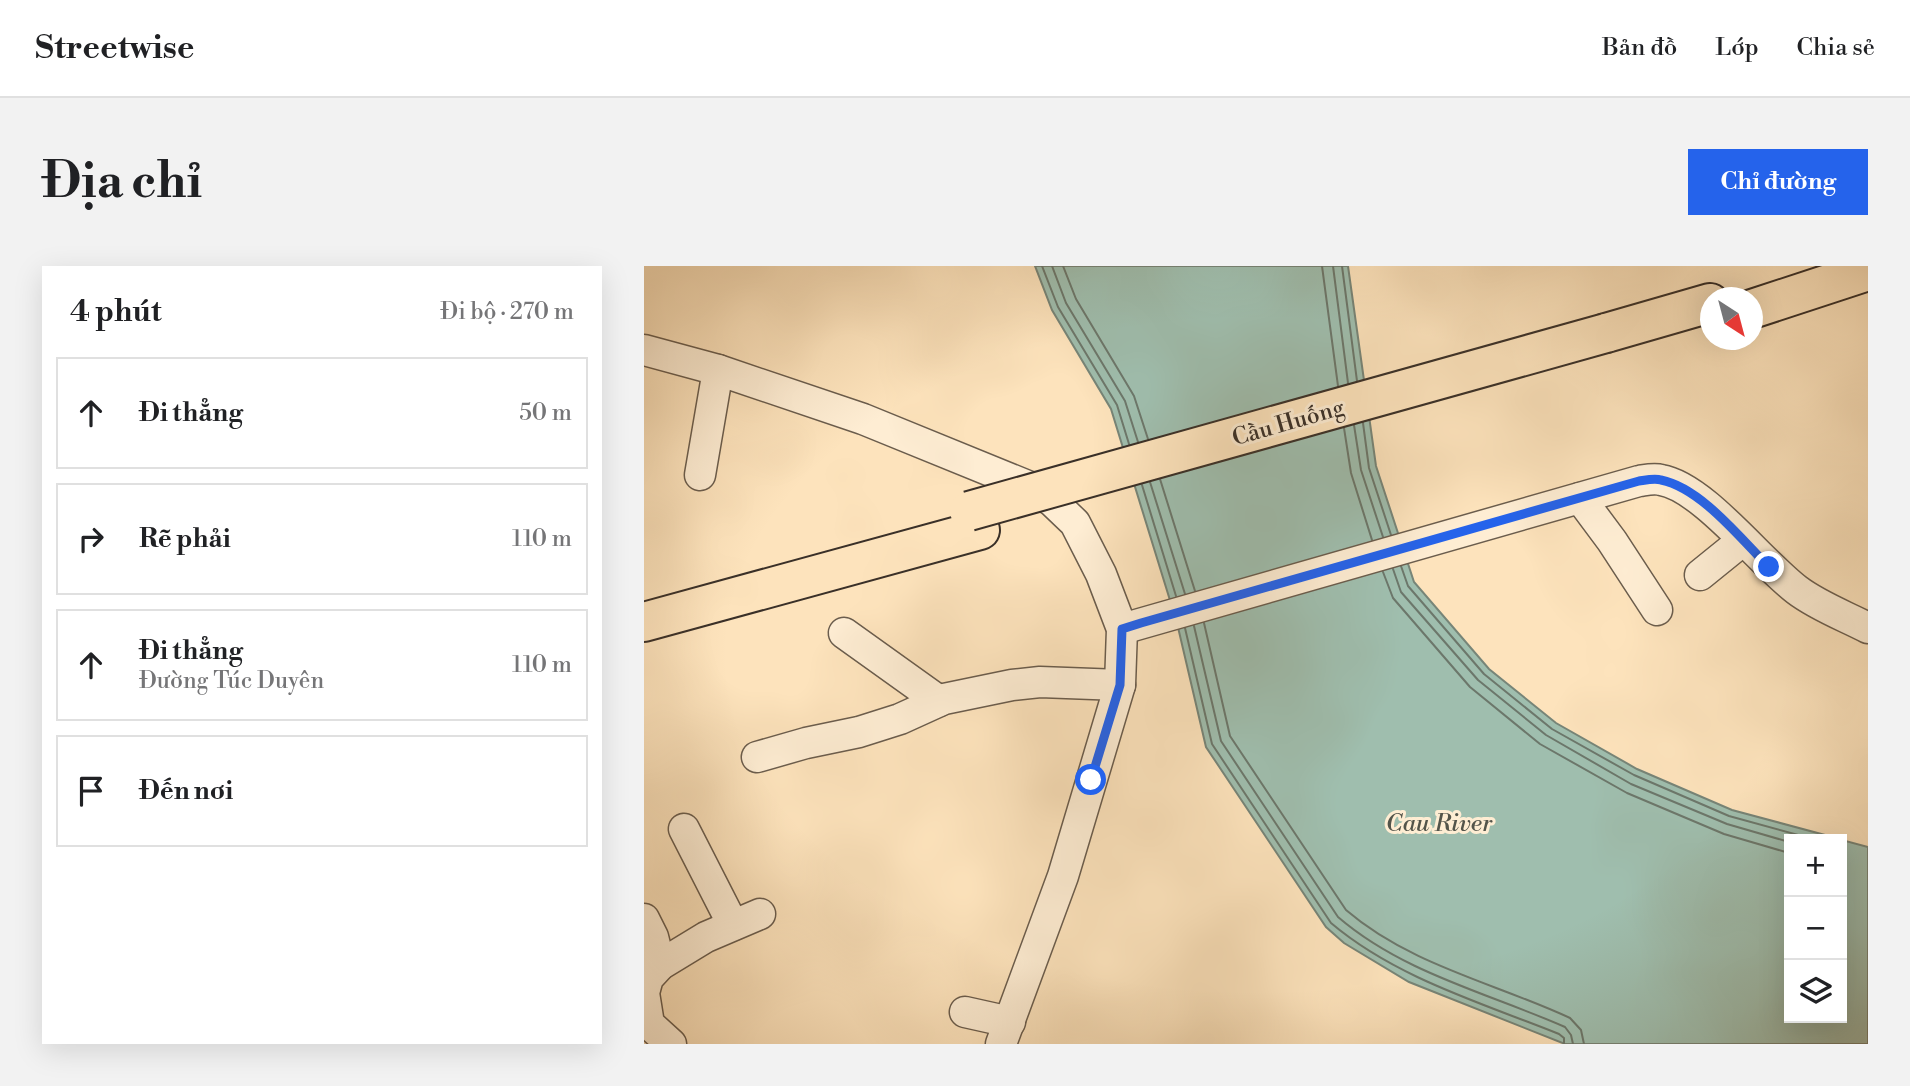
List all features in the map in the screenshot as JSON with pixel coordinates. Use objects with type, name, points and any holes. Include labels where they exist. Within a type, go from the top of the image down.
[{"type":"highway","points":[[1761,287],[1824,266]]},
{"type":"highway","points":[[1763,305],[1868,271]]},
{"type":"highway","points":[[1610,342],[1700,307]]},
{"type":"highway","points":[[1610,342],[1700,324]]},
{"type":"highway","name":"Cầu Huống","points":[[974,520],[1610,342]]},
{"type":"highway","points":[[644,602],[974,520]]},
{"type":"highway","points":[[644,622],[974,520]]},
{"type":"street","points":[[644,350],[718,370],[863,419],[1030,487],[1052,501],[1075,523],[1132,626],[1120,685],[1063,876],[1006,1033],[965,1012]]},
{"type":"street","points":[[700,475],[718,370]]},
{"type":"street","points":[[1132,626],[1639,481],[1659,479],[1690,493],[1707,506],[1769,567],[1800,592],[1868,628]]},
{"type":"street","points":[[1580,498],[1657,610]]},
{"type":"street","points":[[1700,575],[1742,541]]},
{"type":"street","points":[[844,633],[939,701]]},
{"type":"street","points":[[757,757],[859,732],[900,719],[939,701],[1012,685],[1040,682],[1120,685]]},
{"type":"street","points":[[684,829],[733,925]]},
{"type":"street","points":[[671,1044],[647,1025],[644,993],[648,978],[660,965],[706,937],[760,914]]},
{"type":"street","points":[[644,919],[653,937],[660,965]]},
{"type":"water","name":"Cau River","points":[[1035,266],[1348,266],[1376,466],[1414,582],[1489,669],[1556,723],[1637,769],[1732,810],[1821,834],[1784,834],[1784,1023],[1847,1023],[1847,841],[1868,847],[1868,1044],[1565,1044],[1409,982],[1344,943],[1326,927],[1206,747],[1177,623],[1111,409],[1052,310]]},
{"type":"route","points":[[1091,780],[1120,685],[1122,629],[1141,623],[1639,481],[1659,479],[1690,493],[1707,506],[1769,567]]}]
